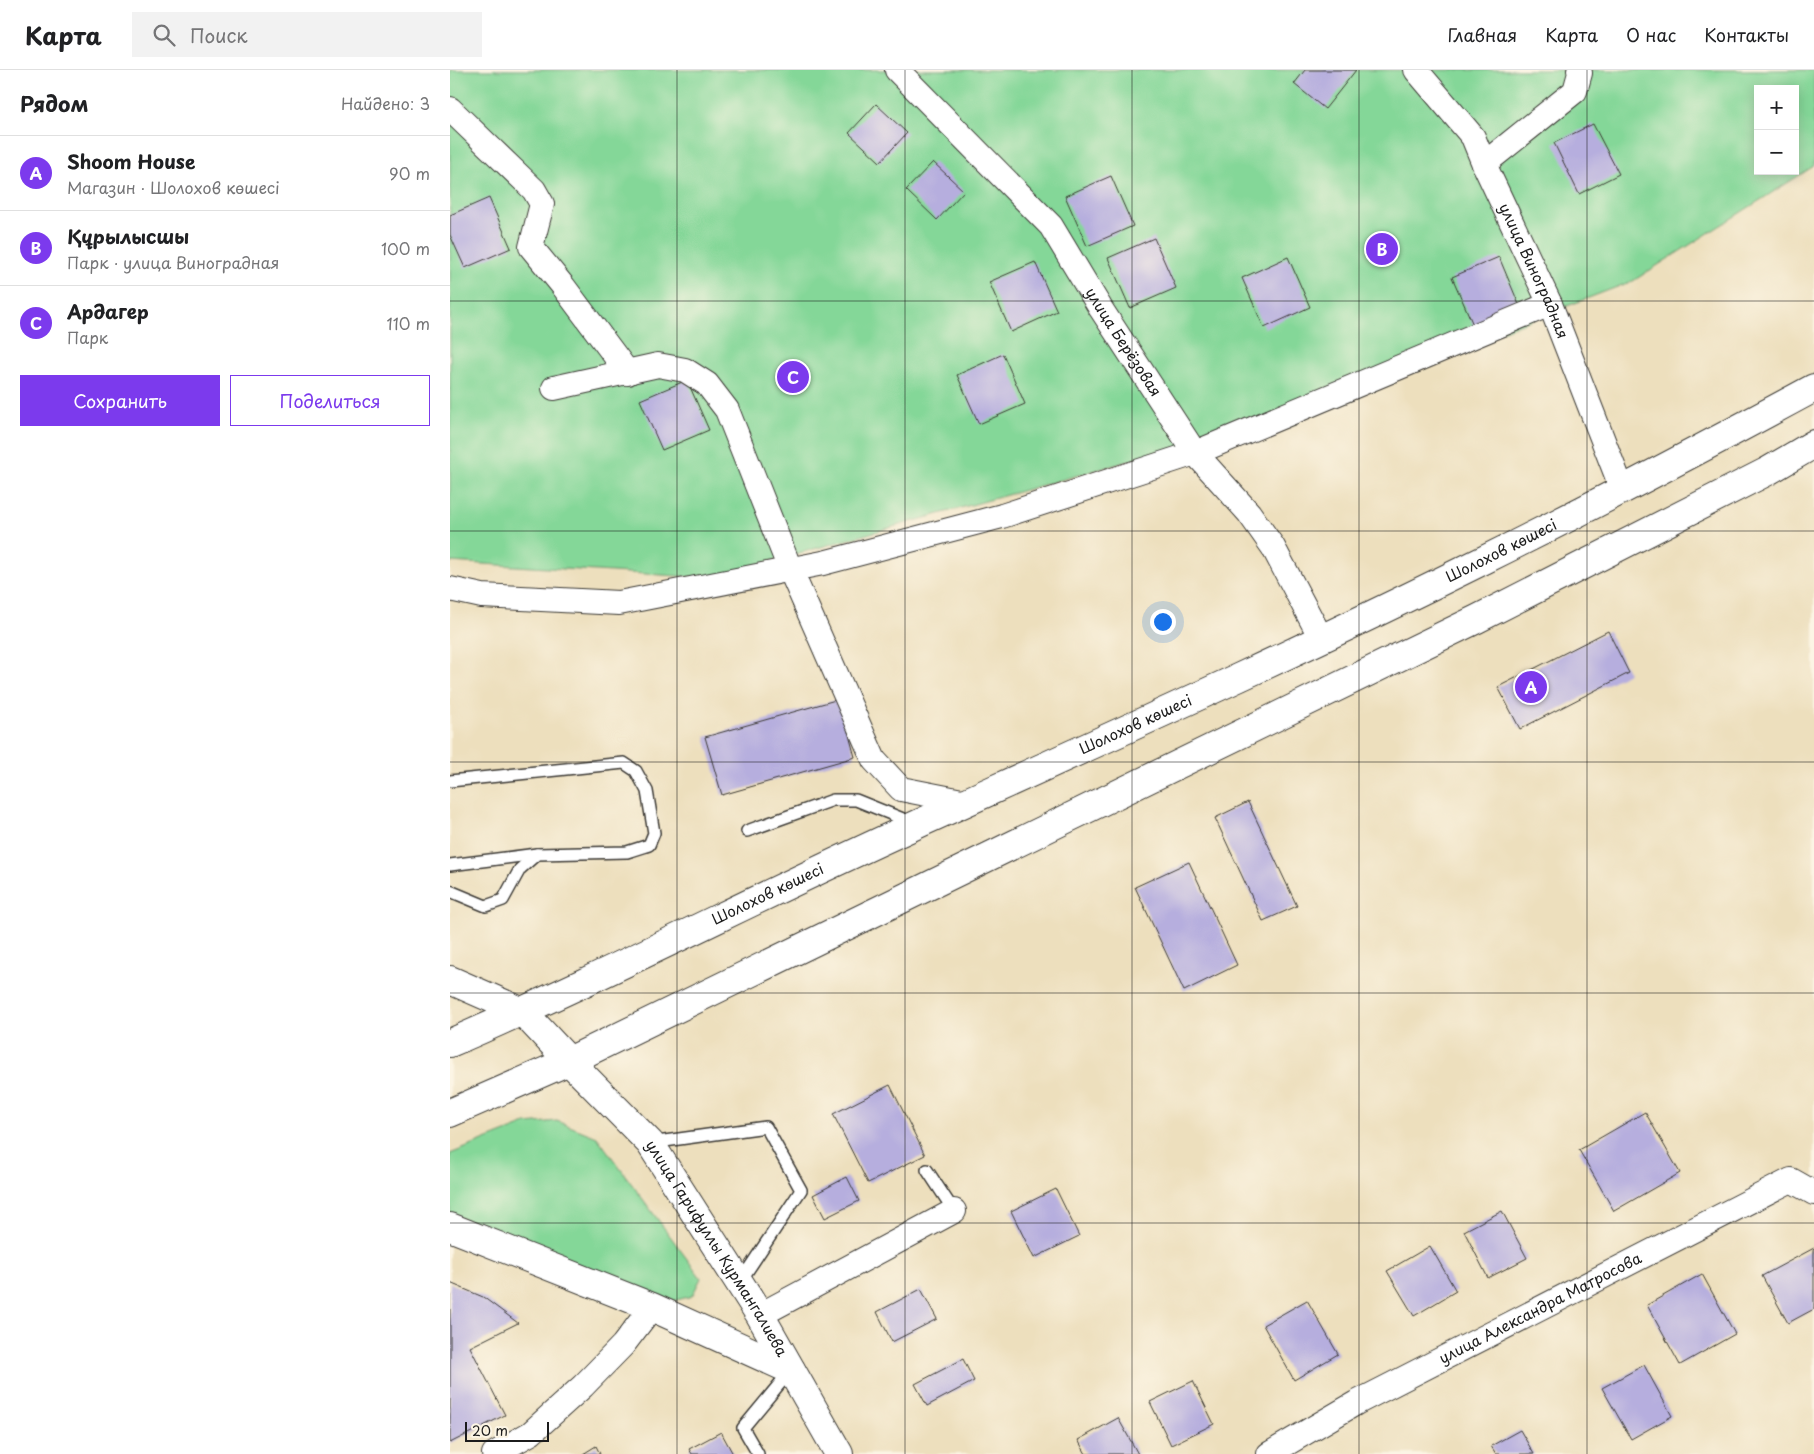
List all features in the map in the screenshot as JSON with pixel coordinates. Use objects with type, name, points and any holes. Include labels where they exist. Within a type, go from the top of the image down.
[{"type":"main road","name":"Шолохов көшесі","points":[[450,1043],[523,1012],[917,824],[1145,722],[1483,561],[1814,388]]},
{"type":"main road","points":[[450,1113],[569,1061],[1477,619],[1768,471],[1814,444]]},
{"type":"main road","points":[[450,980],[523,1012]]},
{"type":"main road","name":"улица Гарифуллы Курмангалиева","points":[[523,1012],[650,1143],[760,1315],[839,1454]]},
{"type":"main road","points":[[450,1227],[652,1307],[791,1370]]},
{"type":"street","name":"улица Берёзовая","points":[[897,70],[1051,226],[1101,308],[1195,453],[1249,514],[1273,547],[1321,638]]},
{"type":"street","name":"улица Виноградная","points":[[1416,70],[1473,137],[1550,304],[1622,489]]},
{"type":"street","points":[[1484,164],[1575,91],[1580,73],[1579,70]]},
{"type":"street","points":[[450,108],[534,190],[542,204],[531,247],[563,286],[628,373]]},
{"type":"street","points":[[450,589],[482,596],[619,603],[823,563],[1002,516],[1195,453],[1550,304]]},
{"type":"street","points":[[554,388],[658,366],[685,370],[707,384],[726,410],[790,569],[874,760],[901,789],[967,802]]},
{"type":"street","name":"улица Александра Матросова","points":[[1269,1454],[1356,1402],[1791,1180],[1814,1193]]},
{"type":"street","points":[[760,1315],[954,1211]]},
{"type":"street","points":[[494,1454],[531,1433],[583,1386],[623,1345],[652,1307]]},
{"type":"lane","points":[[450,781],[624,763],[636,771],[647,791],[654,833],[649,845],[627,852],[538,854],[450,865]]},
{"type":"lane","points":[[747,831],[833,800],[856,800],[917,824]]},
{"type":"lane","points":[[450,891],[486,906],[503,900],[520,869],[538,854]]},
{"type":"lane","points":[[650,1143],[766,1127],[801,1190],[739,1283]]},
{"type":"lane","points":[[927,1170],[954,1211]]},
{"type":"lane","points":[[758,1454],[743,1428],[791,1370]]},
{"type":"green space","points":[[450,70],[1814,70],[1814,166],[1633,281],[1247,428],[710,578],[450,562]]},
{"type":"green space","points":[[557,1121],[597,1137],[701,1278],[692,1296],[673,1301],[450,1214],[450,1154],[526,1124]]},
{"type":"building","points":[[1305,70],[1356,70],[1325,109],[1294,84]]},
{"type":"building","points":[[876,104],[907,133],[880,162],[849,133]]},
{"type":"building","points":[[1593,124],[1619,174],[1579,194],[1554,143]]},
{"type":"building","points":[[933,162],[964,191],[937,220],[906,190]]},
{"type":"building","points":[[1111,176],[1133,226],[1087,246],[1065,196]]},
{"type":"building","points":[[489,198],[511,248],[465,268],[450,235],[450,215]]},
{"type":"building","points":[[1154,238],[1176,288],[1130,308],[1108,258]]},
{"type":"building","points":[[1288,257],[1310,307],[1264,328],[1242,278]]},
{"type":"building","points":[[1499,257],[1520,307],[1474,327],[1452,277]]},
{"type":"building","points":[[1035,262],[1057,311],[1011,332],[989,282]]},
{"type":"building","points":[[1003,354],[1025,404],[979,424],[957,375]]},
{"type":"building","points":[[687,380],[709,430],[662,450],[640,400]]},
{"type":"building","points":[[1608,631],[1629,673],[1520,729],[1498,687]]},
{"type":"building","points":[[839,699],[855,757],[722,795],[705,737]]},
{"type":"building","points":[[1248,802],[1297,906],[1263,921],[1215,818]]},
{"type":"building","points":[[1189,862],[1237,965],[1184,991],[1135,887]]},
{"type":"building","points":[[890,1085],[925,1155],[868,1183],[833,1114]]},
{"type":"building","points":[[1645,1112],[1680,1173],[1614,1211],[1579,1150]]},
{"type":"building","points":[[847,1177],[859,1201],[825,1218],[813,1195]]},
{"type":"building","points":[[1056,1189],[1079,1236],[1034,1258],[1011,1211]]},
{"type":"building","points":[[1502,1211],[1527,1258],[1488,1278],[1464,1231]]},
{"type":"building","points":[[1430,1246],[1456,1291],[1414,1316],[1387,1271]]},
{"type":"building","points":[[1814,1248],[1814,1309],[1788,1323],[1762,1276]]},
{"type":"building","points":[[1702,1274],[1735,1334],[1680,1365],[1647,1305]]},
{"type":"building","points":[[450,1283],[483,1297],[518,1323],[470,1347],[505,1415],[450,1443]]},
{"type":"building","points":[[921,1289],[937,1319],[892,1342],[877,1312]]},
{"type":"building","points":[[1307,1300],[1338,1354],[1294,1380],[1263,1325]]},
{"type":"building","points":[[963,1359],[974,1381],[927,1406],[915,1384]]},
{"type":"building","points":[[1644,1365],[1672,1416],[1631,1439],[1602,1388]]},
{"type":"building","points":[[1193,1381],[1214,1424],[1171,1445],[1150,1402]]},
{"type":"building","points":[[1118,1418],[1138,1454],[1086,1454],[1078,1440]]},
{"type":"building","points":[[1520,1430],[1534,1454],[1496,1454],[1491,1446]]},
{"type":"building","points":[[721,1432],[733,1454],[692,1454],[689,1449]]},
{"type":"building","points":[[596,1446],[600,1454],[583,1454]]},
{"type":"place","name":"Құрылысшы","points":[[1382,249]]},
{"type":"place","name":"Ардагер","points":[[793,377]]},
{"type":"place","name":"Shoom House","points":[[1531,687]]}]
